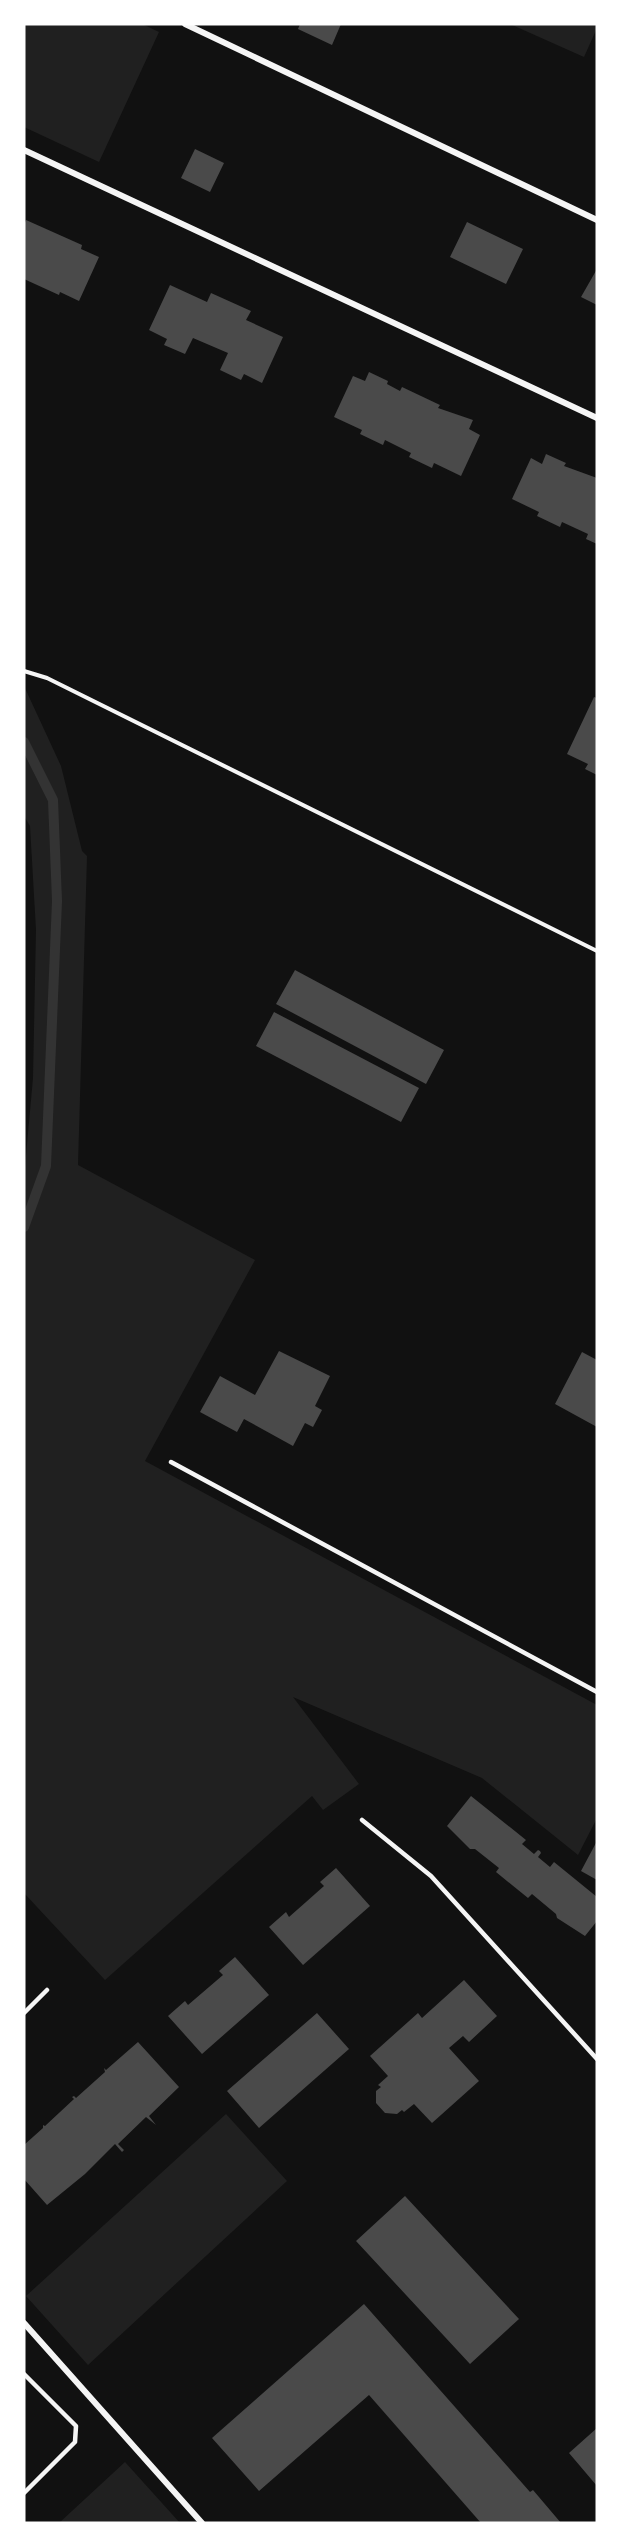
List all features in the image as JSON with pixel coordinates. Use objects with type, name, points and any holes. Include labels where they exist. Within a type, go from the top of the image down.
[{"type":"street","points":[[185,24],[597,220]]},
{"type":"street","points":[[24,150],[597,418]]},
{"type":"street","points":[[24,2323],[202,2523]]},
{"type":"lane","points":[[171,1462],[597,1692]]},
{"type":"lane","points":[[362,1820],[432,1876],[597,2059]]},
{"type":"lane","points":[[24,2013],[47,1990]]},
{"type":"lane","points":[[24,2374],[76,2426],[76,2434],[75,2442],[24,2493]]},
{"type":"path","points":[[24,671],[47,678],[597,951]]},
{"type":"shaded area","points":[[24,24],[142,24],[159,32],[99,162],[24,127]]},
{"type":"shaded area","points":[[510,24],[597,24],[597,28],[584,57]]},
{"type":"shaded area","points":[[24,686],[61,766],[82,851],[87,856],[78,1165],[255,1260],[145,1461],[597,1705],[597,1818],[578,1855],[482,1778],[293,1697],[359,1784],[323,1810],[312,1796],[105,1980],[24,1893],[24,1177],[33,1078],[36,930],[30,826],[24,816]]},
{"type":"shaded area","points":[[226,2114],[287,2181],[88,2365],[26,2296]]},
{"type":"shaded area","points":[[125,2462],[180,2523],[59,2523]]},
{"type":"building","points":[[300,24],[341,24],[332,45],[298,29]]},
{"type":"building","points":[[195,149],[224,163],[210,192],[181,178]]},
{"type":"building","points":[[26,220],[82,245],[81,249],[99,257],[79,301],[60,292],[59,295],[24,279],[24,225]]},
{"type":"building","points":[[467,222],[523,249],[506,284],[450,257]]},
{"type":"building","points":[[597,269],[597,305],[581,297]]},
{"type":"building","points":[[170,285],[207,302],[211,293],[251,311],[246,320],[283,337],[262,383],[244,374],[241,380],[220,370],[228,353],[193,338],[185,354],[164,345],[167,339],[149,330]]},
{"type":"building","points":[[369,372],[388,381],[387,384],[400,391],[402,387],[440,405],[438,408],[473,420],[469,429],[480,435],[461,476],[434,463],[432,468],[409,457],[411,453],[385,440],[383,445],[360,434],[362,430],[334,417],[353,376],[365,381]]},
{"type":"building","points":[[546,454],[566,463],[564,466],[597,478],[597,544],[586,539],[588,534],[562,522],[560,527],[537,516],[539,512],[512,499],[531,458],[542,464]]},
{"type":"building","points":[[594,697],[597,698],[597,775],[585,769],[588,764],[567,754]]},
{"type":"building","points":[[295,970],[444,1050],[426,1084],[276,1004]]},
{"type":"building","points":[[274,1012],[419,1088],[401,1122],[256,1046]]},
{"type":"building","points":[[279,1351],[330,1376],[315,1406],[322,1410],[313,1427],[305,1423],[293,1446],[244,1419],[237,1432],[200,1412],[220,1376],[255,1395]]},
{"type":"building","points":[[582,1352],[597,1360],[597,1427],[555,1404]]},
{"type":"building","points":[[471,1796],[526,1840],[522,1844],[534,1854],[540,1851],[538,1857],[550,1867],[554,1862],[597,1897],[597,1921],[585,1936],[557,1918],[556,1914],[532,1894],[528,1898],[496,1872],[499,1868],[475,1849],[470,1849],[447,1826]]},
{"type":"building","points":[[597,1841],[597,1880],[581,1871]]},
{"type":"building","points":[[336,1868],[370,1906],[303,1965],[269,1927],[286,1912],[289,1917],[324,1886],[320,1882]]},
{"type":"building","points":[[235,1957],[269,1995],[202,2054],[168,2016],[185,2001],[188,2005],[223,1975],[219,1971]]},
{"type":"building","points":[[464,1980],[497,2016],[469,2042],[463,2036],[449,2048],[479,2081],[432,2123],[414,2104],[404,2112],[402,2110],[397,2114],[385,2113],[376,2103],[376,2091],[381,2087],[378,2085],[388,2076],[370,2056],[418,2013],[422,2018]]},
{"type":"building","points":[[317,2013],[349,2049],[259,2128],[227,2091]]},
{"type":"building","points":[[138,2042],[179,2087],[149,2116],[156,2125],[146,2117],[118,2144],[124,2150],[122,2152],[115,2144],[85,2174],[47,2205],[24,2179],[24,2145],[43,2128],[43,2125],[45,2126],[74,2099],[72,2097],[76,2098],[105,2072],[104,2068],[106,2070]]},
{"type":"building","points":[[405,2196],[519,2319],[470,2364],[356,2241]]},
{"type":"building","points":[[364,2304],[530,2492],[533,2490],[561,2523],[481,2523],[369,2395],[259,2491],[212,2438]]},
{"type":"building","points":[[597,2428],[597,2486],[569,2453]]},
{"type":"waterway","points":[[24,742],[53,800],[57,901],[46,1166],[24,1227]]}]
